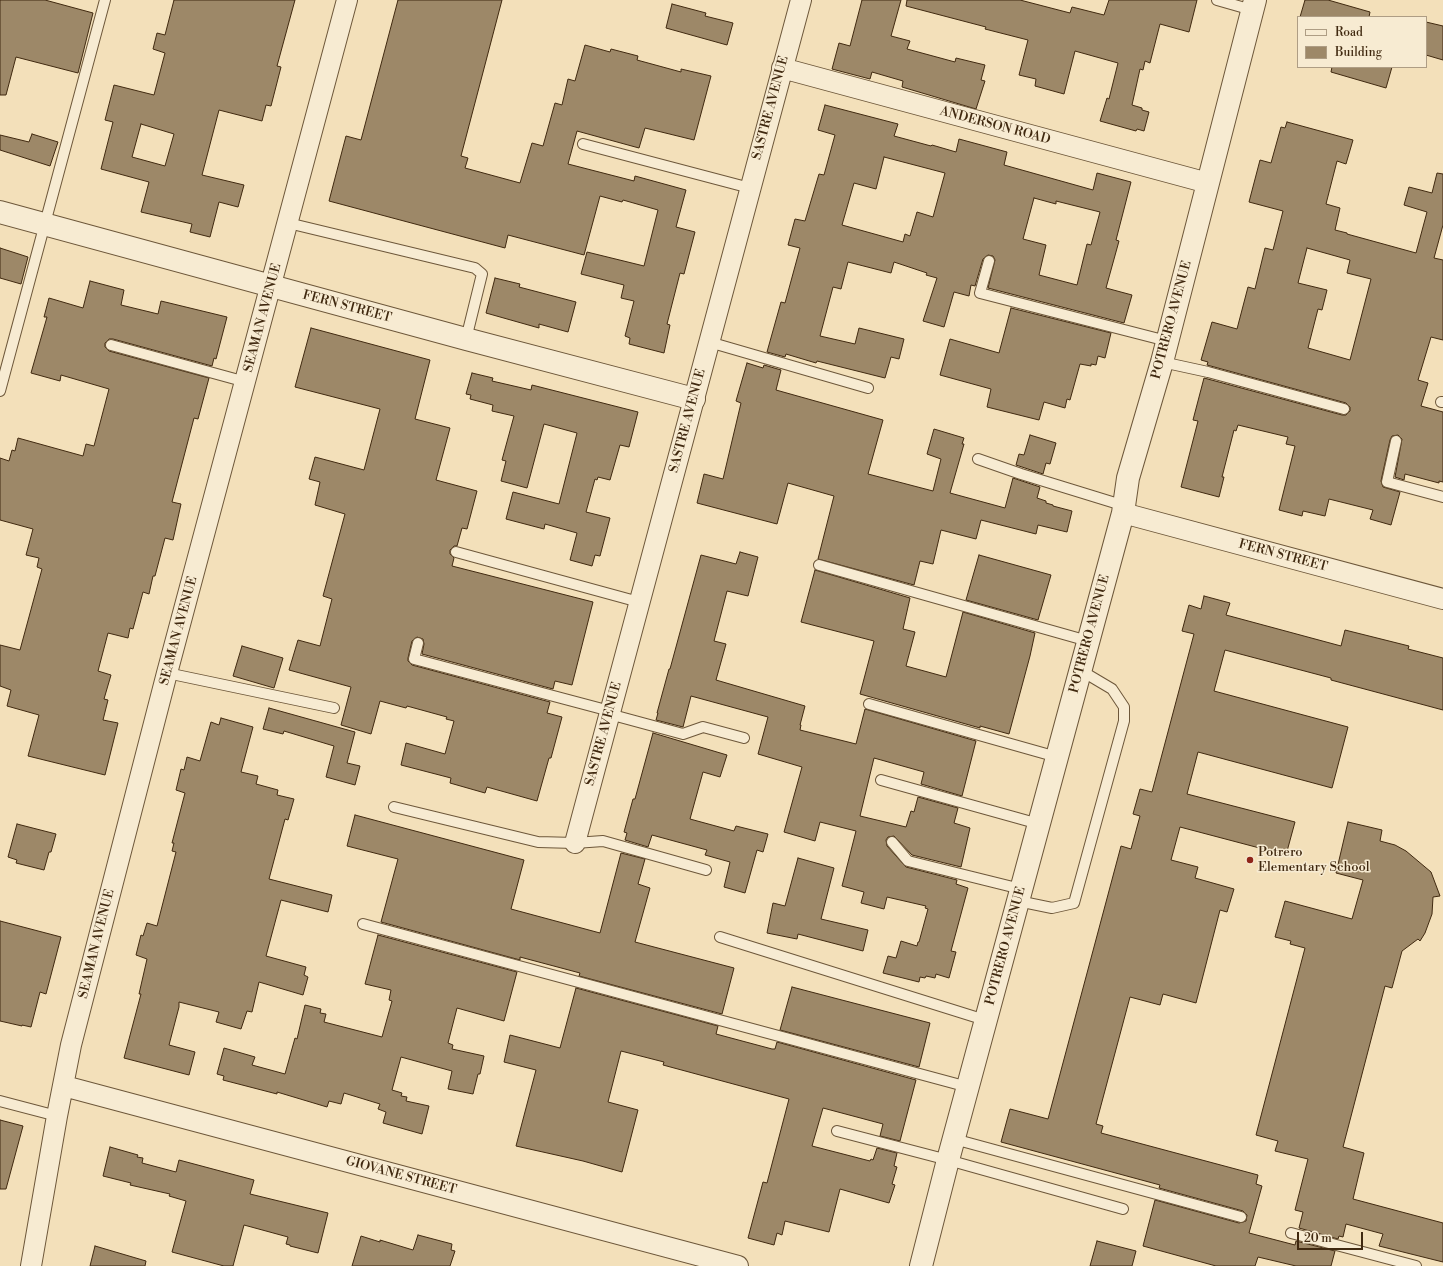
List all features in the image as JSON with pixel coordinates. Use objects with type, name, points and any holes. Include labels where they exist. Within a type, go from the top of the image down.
[{"type":"street","name":"SEAMAN AVENUE","points":[[31,1266],[71,1045],[167,673],[347,0]]},
{"type":"street","name":"SASTRE AVENUE","points":[[575,843],[800,0]]},
{"type":"street","name":"POTRERO AVENUE","points":[[921,1266],[985,1020],[1124,509],[1128,478],[1162,362],[1254,5]]},
{"type":"street","name":"ANDERSON ROAD","points":[[782,68],[1208,183]]},
{"type":"street","name":"FERN STREET","points":[[0,212],[466,339],[694,399]]},
{"type":"street","name":"FERN STREET","points":[[1124,509],[1443,599]]},
{"type":"street","name":"GIOVANE STREET","points":[[64,1086],[738,1266]]},
{"type":"lane","points":[[0,391],[105,0]]},
{"type":"lane","points":[[1217,0],[1254,5]]},
{"type":"lane","points":[[583,144],[750,188]]},
{"type":"lane","points":[[288,223],[475,268],[482,274],[466,339]]},
{"type":"lane","points":[[989,261],[980,293],[1167,341]]},
{"type":"lane","points":[[709,342],[868,388]]},
{"type":"lane","points":[[111,345],[246,382]]},
{"type":"lane","points":[[1162,362],[1208,372],[1344,409]]},
{"type":"lane","points":[[1396,441],[1387,482],[1443,497]]},
{"type":"lane","points":[[978,459],[1124,509]]},
{"type":"lane","points":[[456,552],[639,602]]},
{"type":"lane","points":[[819,566],[1088,641]]},
{"type":"lane","points":[[418,643],[414,659],[683,734],[703,727],[744,738]]},
{"type":"lane","points":[[892,842],[908,861],[1019,895],[1052,908],[1074,903],[1124,721],[1124,708],[1112,689],[1080,670]]},
{"type":"lane","points":[[167,673],[334,708]]},
{"type":"lane","points":[[869,704],[1057,758]]},
{"type":"lane","points":[[881,780],[1039,824]]},
{"type":"lane","points":[[394,807],[538,842],[575,843],[603,841],[706,870]]},
{"type":"lane","points":[[364,924],[968,1087]]},
{"type":"lane","points":[[720,937],[985,1020]]},
{"type":"lane","points":[[0,1101],[57,1116]]},
{"type":"lane","points":[[837,1131],[948,1160],[1123,1209]]},
{"type":"lane","points":[[954,1139],[1241,1217]]},
{"type":"lane","points":[[1291,1233],[1416,1266]]},
{"type":"building","points":[[0,0],[45,0],[93,13],[78,73],[16,57],[6,95],[0,95]]},
{"type":"building","points":[[174,0],[295,0],[277,66],[281,67],[271,106],[266,105],[262,121],[219,110],[202,175],[244,185],[238,207],[219,202],[210,237],[190,232],[192,224],[141,212],[149,182],[101,169],[113,122],[105,120],[114,85],[154,95],[165,53],[153,49],[157,33],[165,35]],"holes":[[[141,124],[174,134],[165,166],[132,157]]]},
{"type":"building","points":[[398,0],[502,0],[461,156],[468,158],[465,168],[520,183],[532,143],[543,146],[555,103],[562,105],[568,79],[575,81],[585,45],[610,52],[611,49],[638,56],[637,60],[681,72],[681,69],[711,76],[694,140],[645,128],[639,148],[577,131],[568,164],[634,181],[635,176],[686,190],[676,227],[695,232],[684,274],[680,273],[667,324],[670,325],[664,353],[629,344],[630,338],[625,336],[634,301],[621,298],[624,285],[581,274],[587,252],[644,266],[658,210],[623,200],[622,202],[600,196],[584,255],[508,235],[505,248],[329,201],[346,136],[361,140]]},
{"type":"building","points":[[862,0],[901,0],[891,36],[910,41],[907,49],[955,62],[956,58],[985,65],[981,80],[985,81],[976,109],[902,87],[903,81],[872,72],[870,79],[832,69],[839,43],[850,46]]},
{"type":"building","points":[[907,0],[1020,0],[1070,13],[1072,7],[1104,15],[1109,0],[1197,0],[1189,32],[1160,24],[1150,63],[1145,61],[1143,70],[1140,69],[1132,105],[1149,112],[1144,131],[1137,129],[1136,131],[1100,121],[1107,98],[1109,99],[1118,63],[1075,51],[1064,94],[1035,86],[1036,79],[1019,75],[1028,40],[985,29],[986,27],[906,6]]},
{"type":"building","points":[[1305,0],[1328,0],[1370,12],[1369,16],[1300,16]]},
{"type":"building","points":[[672,4],[706,13],[705,16],[733,23],[727,45],[666,28]]},
{"type":"building","points":[[1427,22],[1443,26],[1443,60],[1427,55]]},
{"type":"building","points":[[1332,68],[1392,68],[1386,88],[1331,72]]},
{"type":"building","points":[[825,105],[898,124],[894,136],[931,146],[932,145],[956,152],[959,139],[1007,152],[1004,165],[1093,190],[1097,173],[1131,182],[1116,240],[1119,241],[1106,288],[1132,295],[1124,323],[988,288],[995,260],[993,256],[988,255],[983,259],[975,286],[971,285],[969,296],[954,292],[944,327],[923,321],[937,278],[894,262],[891,273],[848,262],[841,289],[833,287],[820,336],[855,344],[859,328],[904,339],[899,359],[891,357],[885,378],[817,361],[816,363],[786,354],[785,357],[767,352],[781,302],[785,303],[800,248],[788,245],[795,219],[805,221],[819,174],[824,175],[835,135],[818,130]],"holes":[[[884,157],[945,173],[933,217],[917,212],[910,236],[905,234],[903,242],[842,225],[854,183],[876,189]],[[1034,198],[1056,204],[1056,201],[1100,212],[1091,245],[1087,244],[1077,285],[1039,275],[1046,245],[1023,239]]]},
{"type":"building","points":[[1287,122],[1353,140],[1346,164],[1337,161],[1326,204],[1340,208],[1335,230],[1347,234],[1416,253],[1427,212],[1404,205],[1409,187],[1432,193],[1437,173],[1443,174],[1443,225],[1434,258],[1443,260],[1443,340],[1431,337],[1418,380],[1428,383],[1421,406],[1443,412],[1443,482],[1439,481],[1439,483],[1405,474],[1404,480],[1395,477],[1402,439],[1398,435],[1392,436],[1381,481],[1383,487],[1400,492],[1391,525],[1370,519],[1373,510],[1329,499],[1325,516],[1303,511],[1302,516],[1279,510],[1295,446],[1286,444],[1288,437],[1238,425],[1236,431],[1234,430],[1222,477],[1224,477],[1219,497],[1181,487],[1198,421],[1193,420],[1204,378],[1342,415],[1346,415],[1350,411],[1350,407],[1346,403],[1207,365],[1208,362],[1201,360],[1212,322],[1237,329],[1248,287],[1255,289],[1265,248],[1273,250],[1283,211],[1249,202],[1260,160],[1271,163],[1281,127],[1285,128]],"holes":[[[1307,248],[1350,260],[1347,273],[1371,279],[1350,360],[1308,348],[1318,309],[1322,310],[1327,290],[1298,283]]]},
{"type":"building","points":[[32,134],[58,142],[50,166],[0,150],[0,135],[29,142]]},
{"type":"building","points":[[0,248],[28,257],[21,284],[0,278]]},
{"type":"building","points":[[495,278],[520,284],[519,287],[576,302],[568,332],[539,324],[539,328],[486,313]]},
{"type":"building","points":[[90,281],[124,290],[121,305],[158,314],[161,301],[227,317],[216,359],[214,358],[212,366],[113,339],[109,339],[105,343],[105,347],[109,351],[209,378],[198,419],[194,418],[172,502],[181,504],[173,540],[165,538],[149,594],[143,592],[133,629],[130,628],[128,638],[108,633],[98,671],[111,675],[104,699],[108,700],[103,720],[118,723],[105,775],[28,756],[39,715],[7,706],[11,690],[0,686],[0,645],[20,650],[42,569],[37,567],[39,558],[26,555],[33,529],[0,520],[0,458],[9,461],[12,450],[15,451],[18,438],[83,456],[86,444],[94,446],[109,389],[61,375],[60,381],[31,373],[47,317],[44,317],[49,298],[83,308]]},
{"type":"building","points":[[1011,308],[1111,333],[1105,358],[1098,356],[1096,365],[1091,364],[1091,366],[1080,364],[1070,400],[1067,399],[1065,408],[1044,402],[1039,420],[987,407],[991,389],[940,375],[950,339],[999,353]]},
{"type":"building","points":[[311,328],[430,360],[415,419],[450,428],[436,480],[477,491],[467,529],[462,528],[457,546],[454,546],[450,550],[450,554],[454,558],[452,566],[593,602],[572,685],[555,681],[553,689],[422,654],[424,644],[423,639],[417,637],[412,641],[408,661],[412,665],[550,702],[547,713],[562,717],[537,801],[487,787],[485,793],[450,783],[451,778],[401,765],[406,743],[445,754],[454,721],[446,719],[447,717],[407,706],[406,708],[380,701],[371,734],[341,725],[351,687],[289,670],[298,640],[320,646],[332,599],[323,596],[345,514],[315,505],[320,482],[309,479],[315,457],[364,470],[380,409],[295,387]]},
{"type":"building","points":[[747,363],[763,368],[764,365],[781,370],[776,390],[883,420],[868,474],[933,491],[941,459],[927,454],[934,429],[964,438],[962,444],[964,444],[950,493],[1005,508],[1013,478],[1040,487],[1037,498],[1046,501],[1046,503],[1053,506],[1072,511],[1067,532],[1038,525],[1036,534],[981,520],[976,539],[941,530],[933,564],[920,561],[914,585],[818,559],[834,496],[788,483],[777,524],[697,503],[704,474],[723,479],[741,403],[736,401]]},
{"type":"building","points":[[472,373],[493,378],[492,381],[531,390],[532,385],[638,412],[629,447],[620,445],[610,480],[598,477],[597,480],[595,479],[586,512],[610,518],[600,556],[595,555],[592,566],[570,560],[577,533],[545,524],[544,529],[506,519],[513,492],[559,504],[577,433],[544,424],[527,488],[501,481],[506,461],[502,460],[514,416],[492,411],[493,405],[470,399],[471,395],[466,394]]},
{"type":"building","points":[[1030,435],[1056,443],[1050,464],[1046,463],[1043,474],[1016,465],[1019,454],[1024,455]]},
{"type":"building","points":[[740,552],[758,557],[748,596],[727,591],[714,641],[726,644],[716,680],[805,706],[800,730],[856,744],[865,709],[976,741],[962,796],[921,784],[924,772],[874,758],[860,816],[906,827],[911,811],[914,812],[918,797],[958,808],[954,823],[970,828],[961,867],[912,855],[894,836],[888,837],[886,840],[887,846],[906,867],[957,880],[956,884],[968,888],[951,951],[956,952],[949,978],[936,974],[935,978],[926,976],[925,978],[920,977],[919,982],[883,973],[888,956],[896,958],[901,941],[917,946],[928,909],[925,908],[926,906],[887,897],[884,909],[861,903],[864,892],[842,886],[856,831],[820,822],[815,841],[784,832],[802,767],[758,754],[768,717],[691,696],[683,727],[656,720],[701,555],[736,564]]},
{"type":"building","points":[[979,555],[1051,575],[1038,620],[966,600]]},
{"type":"building","points":[[815,570],[910,598],[903,629],[915,632],[906,666],[946,677],[963,612],[1035,633],[1009,734],[980,726],[980,728],[860,694],[874,641],[801,622]]},
{"type":"building","points":[[1204,596],[1230,603],[1226,615],[1341,646],[1345,630],[1409,646],[1408,649],[1443,658],[1443,710],[1225,650],[1214,691],[1348,727],[1332,788],[1198,752],[1187,794],[1295,822],[1286,855],[1180,827],[1171,860],[1198,867],[1195,878],[1234,889],[1227,912],[1220,910],[1196,1003],[1163,994],[1160,1005],[1130,997],[1096,1124],[1103,1126],[1101,1133],[1258,1175],[1256,1184],[1262,1186],[1249,1233],[1295,1245],[1296,1241],[1335,1251],[1331,1266],[1296,1266],[1258,1257],[1255,1266],[1216,1266],[1143,1246],[1155,1200],[1239,1223],[1246,1221],[1247,1215],[1243,1211],[1159,1188],[1160,1185],[1001,1142],[1010,1109],[1048,1119],[1121,846],[1131,849],[1140,816],[1133,814],[1140,789],[1152,792],[1194,634],[1182,631],[1189,605],[1201,609]]},
{"type":"building","points":[[242,646],[283,658],[274,688],[233,676]]},
{"type":"building","points":[[269,708],[355,732],[347,763],[360,766],[355,785],[326,777],[334,746],[284,731],[283,734],[263,729]]},
{"type":"building","points":[[221,718],[253,727],[241,772],[258,776],[256,784],[278,790],[277,795],[294,799],[288,820],[285,819],[269,879],[332,895],[328,912],[281,900],[266,956],[306,967],[304,975],[308,977],[303,995],[259,982],[252,1012],[247,1011],[241,1029],[216,1022],[219,1012],[179,1002],[169,1045],[195,1052],[189,1075],[124,1058],[141,994],[139,994],[147,959],[136,955],[141,935],[143,936],[147,923],[157,926],[176,852],[172,851],[174,843],[172,843],[185,793],[176,790],[181,769],[184,770],[187,757],[200,761],[211,722],[219,725]]},
{"type":"building","points":[[653,733],[727,755],[720,777],[703,772],[690,819],[734,831],[736,826],[768,834],[763,852],[757,850],[745,893],[724,887],[730,862],[705,855],[707,850],[652,835],[648,847],[625,840],[627,833],[624,832],[633,799],[635,799]]},
{"type":"building","points":[[355,815],[524,860],[511,909],[600,933],[621,853],[645,859],[638,884],[650,888],[635,942],[734,968],[722,1014],[579,976],[580,973],[520,957],[520,960],[381,922],[398,859],[347,846]]},
{"type":"building","points":[[1348,822],[1382,830],[1380,841],[1395,845],[1406,851],[1431,872],[1440,896],[1433,897],[1432,914],[1425,933],[1420,941],[1418,939],[1402,951],[1392,988],[1385,986],[1343,1147],[1364,1153],[1353,1199],[1443,1223],[1443,1262],[1379,1246],[1383,1234],[1346,1224],[1343,1237],[1339,1236],[1338,1239],[1299,1228],[1303,1212],[1295,1210],[1308,1159],[1275,1151],[1278,1141],[1256,1135],[1305,948],[1290,944],[1291,941],[1275,937],[1285,901],[1352,919],[1363,880],[1336,873]]},
{"type":"building","points":[[17,824],[56,834],[44,870],[16,863],[17,860],[8,857]]},
{"type":"building","points":[[798,858],[834,868],[821,919],[868,930],[863,951],[798,934],[797,939],[767,933],[773,903],[785,906]]},
{"type":"building","points":[[0,921],[61,937],[46,994],[40,992],[31,1027],[0,1021]]},
{"type":"building","points":[[378,935],[517,972],[504,1021],[457,1008],[448,1043],[453,1045],[452,1049],[484,1056],[473,1094],[448,1089],[452,1071],[401,1057],[392,1090],[402,1093],[401,1096],[407,1097],[406,1101],[429,1106],[422,1134],[383,1123],[386,1112],[378,1109],[380,1104],[344,1093],[341,1104],[329,1101],[327,1107],[277,1092],[277,1094],[223,1080],[224,1076],[217,1074],[224,1048],[255,1057],[252,1065],[285,1074],[295,1038],[297,1039],[305,1005],[321,1009],[320,1013],[326,1014],[324,1022],[382,1037],[392,1001],[389,1000],[391,990],[365,984]]},
{"type":"building","points":[[792,987],[930,1023],[919,1067],[780,1030]]},
{"type":"building","points":[[576,988],[718,1026],[716,1034],[772,1049],[775,1049],[777,1042],[916,1080],[900,1141],[880,1136],[883,1124],[823,1108],[812,1146],[870,1161],[871,1159],[873,1160],[877,1148],[897,1153],[894,1166],[897,1167],[892,1184],[895,1185],[889,1203],[840,1189],[829,1232],[785,1221],[782,1235],[777,1233],[774,1245],[748,1238],[763,1182],[767,1183],[789,1099],[663,1065],[664,1062],[621,1051],[608,1102],[638,1110],[622,1172],[583,1161],[516,1146],[536,1070],[504,1062],[510,1035],[560,1048]]},
{"type":"building","points":[[0,1120],[23,1126],[6,1189],[0,1189]]},
{"type":"building","points":[[110,1147],[138,1155],[137,1157],[143,1158],[142,1163],[176,1172],[179,1160],[254,1180],[250,1194],[328,1213],[318,1253],[286,1244],[288,1237],[244,1225],[233,1266],[224,1266],[172,1252],[186,1201],[169,1196],[170,1194],[130,1185],[131,1183],[103,1176]]},
{"type":"building","points":[[418,1235],[452,1244],[451,1250],[455,1251],[450,1266],[352,1266],[361,1236],[413,1250]]},
{"type":"building","points":[[1097,1241],[1136,1251],[1132,1266],[1090,1266]]},
{"type":"building","points":[[95,1246],[146,1261],[145,1266],[90,1266]]},
{"type":"place","name":"Potrero Elementary School","points":[[1250,860]]}]
